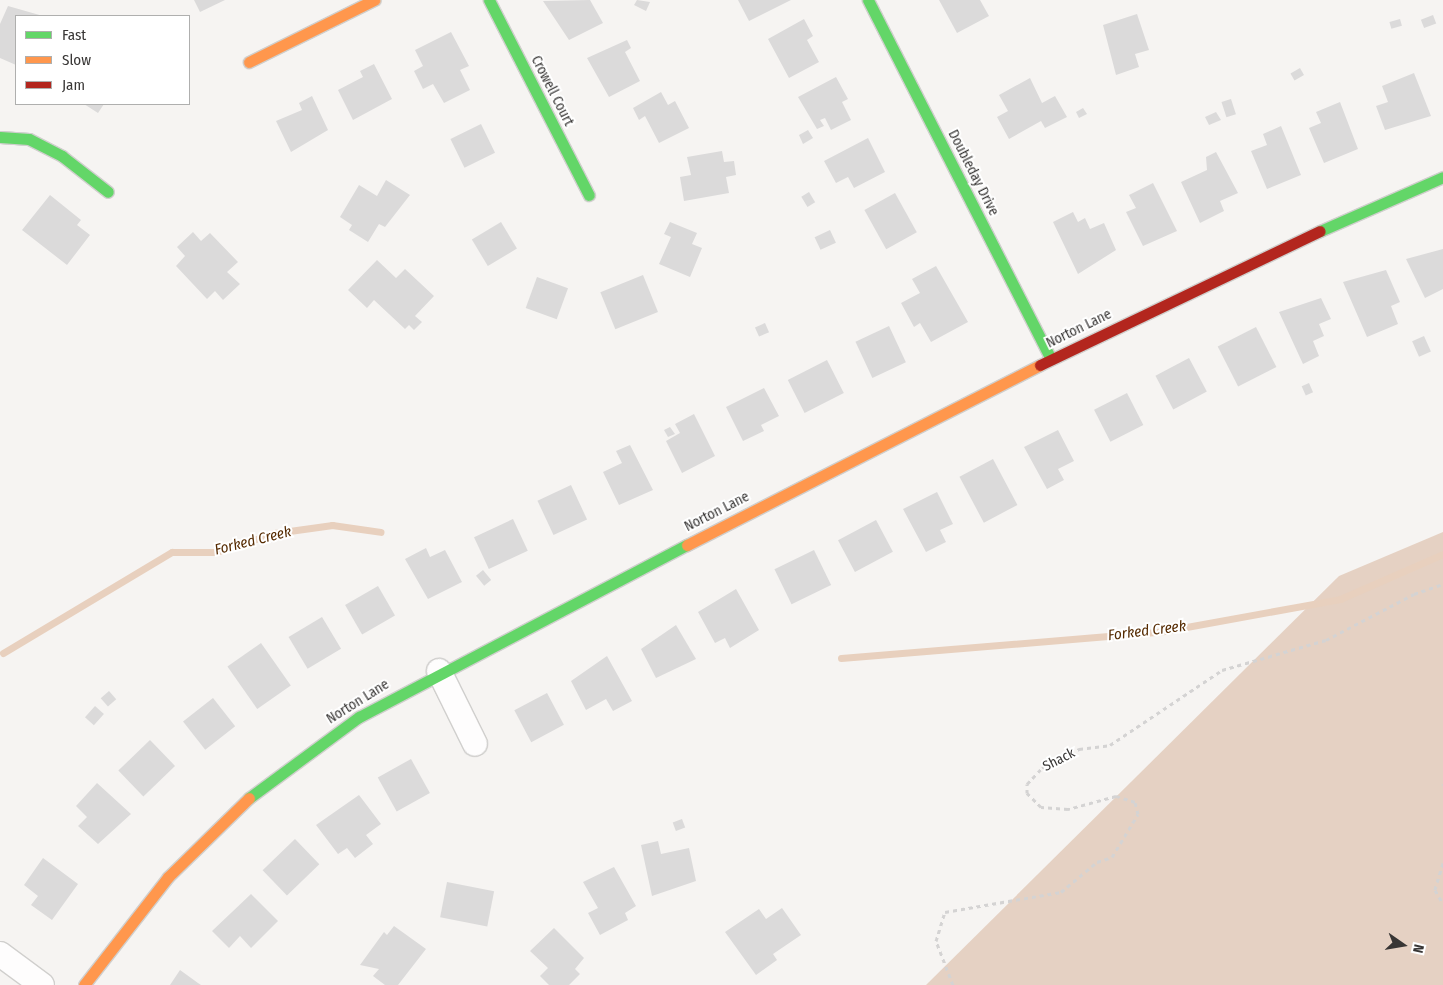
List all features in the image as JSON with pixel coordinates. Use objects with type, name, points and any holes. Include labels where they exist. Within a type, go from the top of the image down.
[{"type":"street","points":[[249,62],[374,0]]},
{"type":"street","name":"Crowell Court","points":[[489,0],[589,195]]},
{"type":"street","name":"Doubleday Drive","points":[[868,0],[1051,359]]},
{"type":"street","points":[[0,137],[29,139],[54,151],[108,192]]},
{"type":"street","name":"Norton Lane","points":[[84,985],[168,877],[235,808],[359,717],[439,671],[1051,359],[1269,253],[1443,177]]},
{"type":"street","points":[[439,671],[475,744]]},
{"type":"street","points":[[0,954],[42,985]]},
{"type":"path","name":"Shack","points":[[953,985],[936,941],[945,912],[1061,892],[1097,862],[1112,857],[1138,814],[1135,802],[1116,796],[1068,809],[1040,807],[1027,794],[1027,784],[1042,768],[1079,750],[1110,745],[1222,670],[1326,640],[1414,594],[1443,584]]},
{"type":"path","points":[[1443,863],[1435,890],[1443,904]]},
{"type":"shaded area","points":[[1443,532],[1443,985],[926,985],[1339,576]]},
{"type":"building","points":[[194,0],[225,0],[200,12]]},
{"type":"building","points":[[590,0],[603,23],[569,40],[543,1]]},
{"type":"building","points":[[637,0],[650,2],[646,11],[634,5]]},
{"type":"building","points":[[738,0],[791,0],[749,21]]},
{"type":"building","points":[[939,0],[980,0],[989,16],[957,33]]},
{"type":"building","points":[[8,6],[40,15],[15,15],[15,65],[0,58],[0,24]]},
{"type":"building","points":[[1137,14],[1149,50],[1135,54],[1139,67],[1116,75],[1103,25]]},
{"type":"building","points":[[1433,15],[1436,23],[1424,28],[1421,20]]},
{"type":"building","points":[[804,19],[813,36],[807,40],[819,62],[789,78],[768,39]]},
{"type":"building","points":[[1400,19],[1402,26],[1391,29],[1389,22]]},
{"type":"building","points":[[451,32],[469,66],[460,70],[470,90],[444,103],[433,84],[423,89],[414,71],[423,66],[415,50]]},
{"type":"building","points":[[627,40],[631,48],[625,52],[640,81],[609,97],[587,58]]},
{"type":"building","points":[[374,64],[392,99],[353,120],[338,90],[363,77],[360,71]]},
{"type":"building","points":[[1300,68],[1304,75],[1294,80],[1290,74]]},
{"type":"building","points":[[1414,73],[1431,116],[1385,130],[1376,106],[1388,102],[1382,86]]},
{"type":"building","points":[[836,77],[848,99],[842,102],[851,120],[831,130],[825,118],[820,120],[824,126],[817,129],[798,97]]},
{"type":"building","points":[[1030,78],[1042,103],[1055,96],[1067,117],[1045,128],[1041,121],[1009,139],[997,117],[1008,111],[999,95]]},
{"type":"building","points":[[661,92],[668,105],[675,101],[689,128],[659,143],[645,116],[639,120],[633,108]]},
{"type":"building","points":[[312,96],[328,130],[291,152],[276,121],[302,110],[299,103]]},
{"type":"building","points":[[1231,99],[1236,114],[1226,117],[1221,102]]},
{"type":"building","points":[[1340,102],[1358,149],[1324,163],[1309,128],[1321,123],[1316,112]]},
{"type":"building","points":[[86,105],[103,105],[98,113]]},
{"type":"building","points":[[1083,108],[1087,114],[1079,118],[1076,112]]},
{"type":"building","points":[[1216,112],[1221,120],[1209,125],[1205,117]]},
{"type":"building","points":[[481,124],[495,153],[464,168],[450,139]]},
{"type":"building","points":[[1281,126],[1301,175],[1267,189],[1251,151],[1267,145],[1263,134]]},
{"type":"building","points":[[808,130],[813,138],[803,144],[799,135]]},
{"type":"building","points":[[868,138],[885,172],[854,188],[848,177],[836,183],[824,161]]},
{"type":"building","points":[[722,151],[724,162],[734,161],[736,175],[726,177],[729,193],[684,201],[680,177],[691,175],[687,157]]},
{"type":"building","points":[[1216,152],[1238,193],[1220,201],[1224,211],[1200,223],[1181,182],[1207,170],[1206,157]]},
{"type":"building","points":[[386,180],[410,195],[385,227],[379,224],[368,242],[349,230],[352,225],[340,217],[359,185],[377,196]]},
{"type":"building","points":[[1153,183],[1177,231],[1143,246],[1126,212],[1136,208],[1129,195]]},
{"type":"building","points":[[809,192],[815,202],[807,207],[801,197]]},
{"type":"building","points":[[895,193],[917,232],[886,249],[864,210]]},
{"type":"building","points":[[50,195],[81,220],[77,225],[90,235],[67,265],[22,230]]},
{"type":"building","points":[[1073,212],[1078,222],[1085,218],[1090,229],[1104,223],[1116,250],[1078,274],[1053,222]]},
{"type":"building","points":[[501,222],[517,249],[488,266],[472,240]]},
{"type":"building","points":[[670,222],[697,233],[692,244],[702,248],[690,277],[659,264],[671,237],[664,234]]},
{"type":"building","points":[[830,230],[836,243],[821,250],[815,237]]},
{"type":"building","points":[[193,232],[201,241],[210,233],[238,262],[227,272],[240,284],[223,300],[215,291],[207,299],[176,266],[185,256],[177,247]]},
{"type":"building","points":[[1443,249],[1443,289],[1425,298],[1406,259]]},
{"type":"building","points":[[377,260],[396,278],[405,269],[434,296],[415,316],[422,322],[414,330],[409,325],[405,329],[374,300],[367,308],[348,290]]},
{"type":"building","points":[[936,266],[968,322],[931,342],[920,323],[914,327],[901,303],[920,293],[912,279]]},
{"type":"building","points":[[1386,270],[1400,302],[1391,306],[1398,324],[1367,337],[1343,282]]},
{"type":"building","points":[[643,275],[658,312],[615,329],[600,292]]},
{"type":"building","points":[[537,277],[568,288],[557,319],[526,308]]},
{"type":"building","points":[[1321,298],[1331,319],[1319,324],[1324,336],[1313,341],[1319,356],[1303,364],[1279,312]]},
{"type":"building","points":[[765,323],[769,332],[759,337],[755,327]]},
{"type":"building","points":[[889,326],[906,362],[872,378],[855,342]]},
{"type":"building","points":[[1256,327],[1276,367],[1238,387],[1218,347]]},
{"type":"building","points":[[1424,336],[1431,352],[1419,357],[1412,341]]},
{"type":"building","points":[[1189,358],[1207,392],[1173,409],[1155,376]]},
{"type":"building","points":[[827,360],[844,393],[805,413],[788,380]]},
{"type":"building","points":[[1309,383],[1313,392],[1306,395],[1302,386]]},
{"type":"building","points":[[764,388],[779,416],[761,425],[764,431],[743,441],[726,407]]},
{"type":"building","points":[[1127,393],[1143,425],[1110,442],[1094,410]]},
{"type":"building","points":[[694,414],[715,456],[682,473],[666,441],[680,433],[675,424]]},
{"type":"building","points":[[670,427],[675,434],[668,437],[664,430]]},
{"type":"building","points":[[1058,430],[1074,461],[1058,469],[1064,480],[1047,489],[1024,447]]},
{"type":"building","points":[[630,445],[653,490],[619,505],[603,472],[622,463],[616,451]]},
{"type":"building","points":[[993,459],[1017,505],[984,523],[959,477]]},
{"type":"building","points":[[571,485],[587,519],[554,535],[537,501]]},
{"type":"building","points":[[937,492],[953,524],[940,530],[946,542],[926,552],[903,509]]},
{"type":"building","points":[[513,519],[528,551],[489,569],[474,537]]},
{"type":"building","points":[[876,520],[893,552],[855,572],[838,540]]},
{"type":"building","points":[[426,548],[430,557],[445,550],[462,582],[428,599],[405,559]]},
{"type":"building","points":[[814,550],[831,585],[792,604],[774,569]]},
{"type":"building","points":[[483,570],[491,580],[484,586],[476,576]]},
{"type":"building","points":[[378,586],[395,615],[362,634],[345,605]]},
{"type":"building","points":[[736,589],[759,630],[730,648],[725,638],[715,643],[698,612]]},
{"type":"building","points":[[322,617],[341,649],[308,669],[289,637]]},
{"type":"building","points":[[676,625],[696,659],[656,678],[641,649]]},
{"type":"building","points":[[261,643],[291,686],[257,709],[227,667]]},
{"type":"building","points":[[607,656],[632,701],[613,711],[606,699],[586,710],[571,681]]},
{"type":"building","points":[[109,691],[116,699],[108,707],[101,698]]},
{"type":"building","points":[[547,693],[564,725],[531,742],[514,710]]},
{"type":"building","points":[[213,698],[235,726],[205,750],[183,721]]},
{"type":"building","points":[[95,706],[104,714],[94,725],[85,717]]},
{"type":"building","points":[[150,740],[175,766],[143,796],[118,771]]},
{"type":"building","points":[[411,759],[430,793],[397,812],[378,777]]},
{"type":"building","points":[[97,783],[131,814],[98,844],[78,826],[87,817],[76,806]]},
{"type":"building","points":[[359,795],[381,824],[366,835],[373,844],[355,858],[347,848],[338,854],[316,825]]},
{"type":"building","points":[[682,819],[685,827],[676,831],[673,823]]},
{"type":"building","points":[[295,839],[319,864],[287,895],[263,870]]},
{"type":"building","points":[[658,841],[661,854],[689,848],[696,881],[652,896],[641,845]]},
{"type":"building","points":[[43,858],[78,884],[52,920],[31,905],[38,896],[24,885]]},
{"type":"building","points":[[614,867],[636,906],[625,913],[628,920],[600,935],[588,913],[598,908],[583,882]]},
{"type":"building","points":[[447,882],[494,891],[487,926],[440,917]]},
{"type":"building","points":[[251,894],[278,921],[251,948],[240,936],[229,948],[212,931]]},
{"type":"building","points":[[782,908],[801,935],[773,954],[777,960],[756,975],[725,932],[759,909],[766,919]]},
{"type":"building","points":[[394,926],[426,949],[398,985],[385,985],[373,976],[379,969],[360,965],[384,932],[387,935]]},
{"type":"building","points":[[554,928],[584,958],[575,969],[580,974],[569,985],[549,985],[540,976],[548,968],[530,951]]},
{"type":"building","points":[[180,970],[198,983],[201,985],[170,985]]},
{"type":"waterway","name":"Forked Creek","points":[[3,653],[172,552],[216,552],[275,533],[332,525],[381,532]]},
{"type":"waterway","name":"Forked Creek","points":[[841,658],[1159,632],[1340,599],[1443,554]]},
{"type":"traffic: fast","points":[[489,0],[589,195]]},
{"type":"traffic: fast","points":[[868,0],[1051,359]]},
{"type":"traffic: fast","points":[[0,137],[29,139],[62,156],[108,192]]},
{"type":"traffic: fast","points":[[1320,231],[1443,177]]},
{"type":"traffic: fast","points":[[249,798],[359,717],[687,545]]},
{"type":"traffic: slow","points":[[249,62],[374,0]]},
{"type":"traffic: slow","points":[[687,545],[1040,365]]},
{"type":"traffic: slow","points":[[84,985],[168,877],[249,798]]},
{"type":"traffic: jam","points":[[1040,365],[1320,231]]}]
